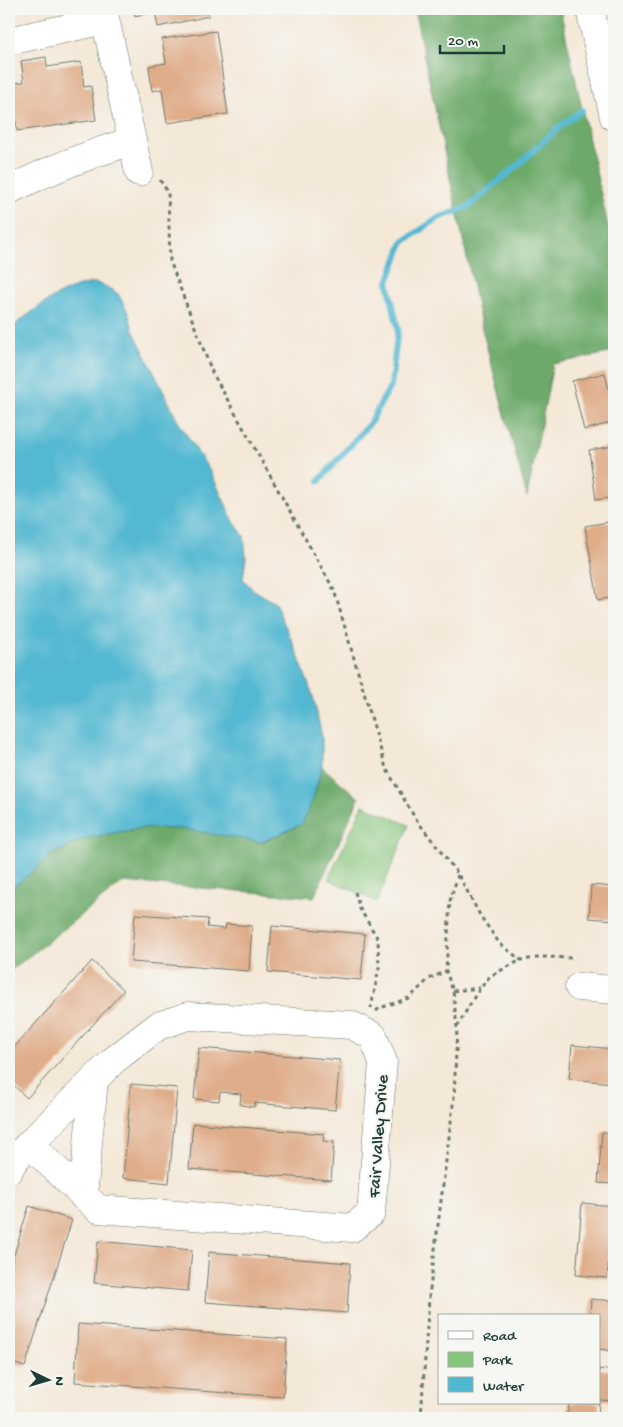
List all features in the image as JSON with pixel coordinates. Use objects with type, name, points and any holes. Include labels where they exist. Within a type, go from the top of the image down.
[{"type":"street","points":[[590,9],[614,117]]},
{"type":"street","points":[[9,41],[104,14],[138,172]]},
{"type":"street","points":[[9,190],[45,172],[91,153],[132,140]]},
{"type":"street","points":[[579,987],[614,990]]},
{"type":"street","name":"Fair Valley Drive","points":[[9,1170],[13,1162],[29,1144],[114,1060],[158,1026],[188,1016],[351,1026],[373,1036],[383,1062],[371,1213],[352,1228],[98,1209],[29,1144]]},
{"type":"street","points":[[83,1196],[94,1080]]},
{"type":"path","points":[[138,172],[156,175],[168,192],[170,261],[212,372],[334,590],[386,768],[415,818],[458,874],[481,917],[500,944],[521,960]]},
{"type":"path","points":[[421,1418],[429,1297],[454,1097],[457,1028],[453,991],[446,971],[450,902],[458,874]]},
{"type":"path","points":[[355,892],[360,908],[378,939],[379,968],[372,1012],[409,998],[429,979],[446,971]]},
{"type":"path","points":[[457,1028],[476,994],[490,976],[521,960],[545,957],[572,958]]},
{"type":"path","points":[[453,991],[481,988]]},
{"type":"green space","points":[[414,9],[560,9],[614,253],[614,352],[553,364],[527,497],[482,329]]},
{"type":"green space","points":[[322,767],[359,798],[314,897],[123,882],[9,972],[9,891],[54,853],[87,838],[141,828],[183,829],[261,842],[282,834],[313,799]]},
{"type":"green space","points":[[363,805],[409,825],[377,902],[328,879]]},
{"type":"water","points":[[96,283],[118,294],[128,312],[133,330],[179,423],[211,473],[234,522],[244,536],[246,557],[243,579],[254,590],[275,603],[296,650],[313,696],[322,737],[322,767],[313,799],[302,824],[261,842],[183,829],[141,828],[87,838],[54,853],[9,891],[9,329],[39,307],[72,288]]},
{"type":"building","points":[[134,9],[208,9],[209,16],[158,27],[155,12],[135,16]]},
{"type":"building","points":[[216,31],[228,114],[167,123],[162,89],[152,91],[149,66],[166,63],[162,39]]},
{"type":"building","points":[[46,57],[47,67],[81,62],[84,87],[91,86],[96,120],[17,131],[11,83],[24,82],[21,61]]},
{"type":"building","points":[[605,373],[614,413],[614,422],[584,430],[572,381]]},
{"type":"building","points":[[614,446],[614,497],[596,500],[589,450]]},
{"type":"building","points":[[614,521],[614,597],[598,600],[585,526]]},
{"type":"building","points":[[591,885],[614,887],[614,920],[589,918]]},
{"type":"building","points":[[135,914],[208,919],[207,927],[225,929],[226,924],[252,926],[249,971],[131,962]]},
{"type":"building","points":[[272,926],[365,934],[361,980],[268,972]]},
{"type":"building","points":[[92,961],[124,990],[27,1098],[9,1081],[9,1053]]},
{"type":"building","points":[[572,1045],[614,1049],[614,1083],[569,1079]]},
{"type":"building","points":[[199,1048],[340,1060],[335,1110],[254,1103],[254,1107],[240,1105],[241,1094],[220,1092],[219,1101],[194,1099]]},
{"type":"building","points":[[131,1084],[177,1088],[169,1183],[123,1178]]},
{"type":"building","points":[[193,1123],[324,1134],[323,1141],[334,1142],[331,1180],[189,1169]]},
{"type":"building","points":[[602,1132],[614,1133],[614,1184],[598,1183]]},
{"type":"building","points":[[582,1203],[614,1206],[614,1236],[611,1236],[607,1278],[576,1275]]},
{"type":"building","points":[[29,1206],[72,1220],[25,1367],[9,1362],[9,1271]]},
{"type":"building","points":[[98,1241],[192,1250],[188,1291],[94,1283]]},
{"type":"building","points":[[209,1252],[350,1263],[347,1313],[205,1302]]},
{"type":"building","points":[[591,1299],[614,1301],[614,1351],[600,1349],[600,1314],[590,1314]]},
{"type":"building","points":[[78,1324],[287,1339],[283,1397],[75,1382]]},
{"type":"building","points":[[600,1369],[614,1371],[614,1401],[600,1400]]},
{"type":"building","points":[[569,1404],[599,1404],[598,1418],[567,1418]]},
{"type":"waterway","points":[[319,481],[370,423],[391,385],[398,329],[388,282],[403,242],[438,218],[468,207],[559,127],[582,110]]}]
